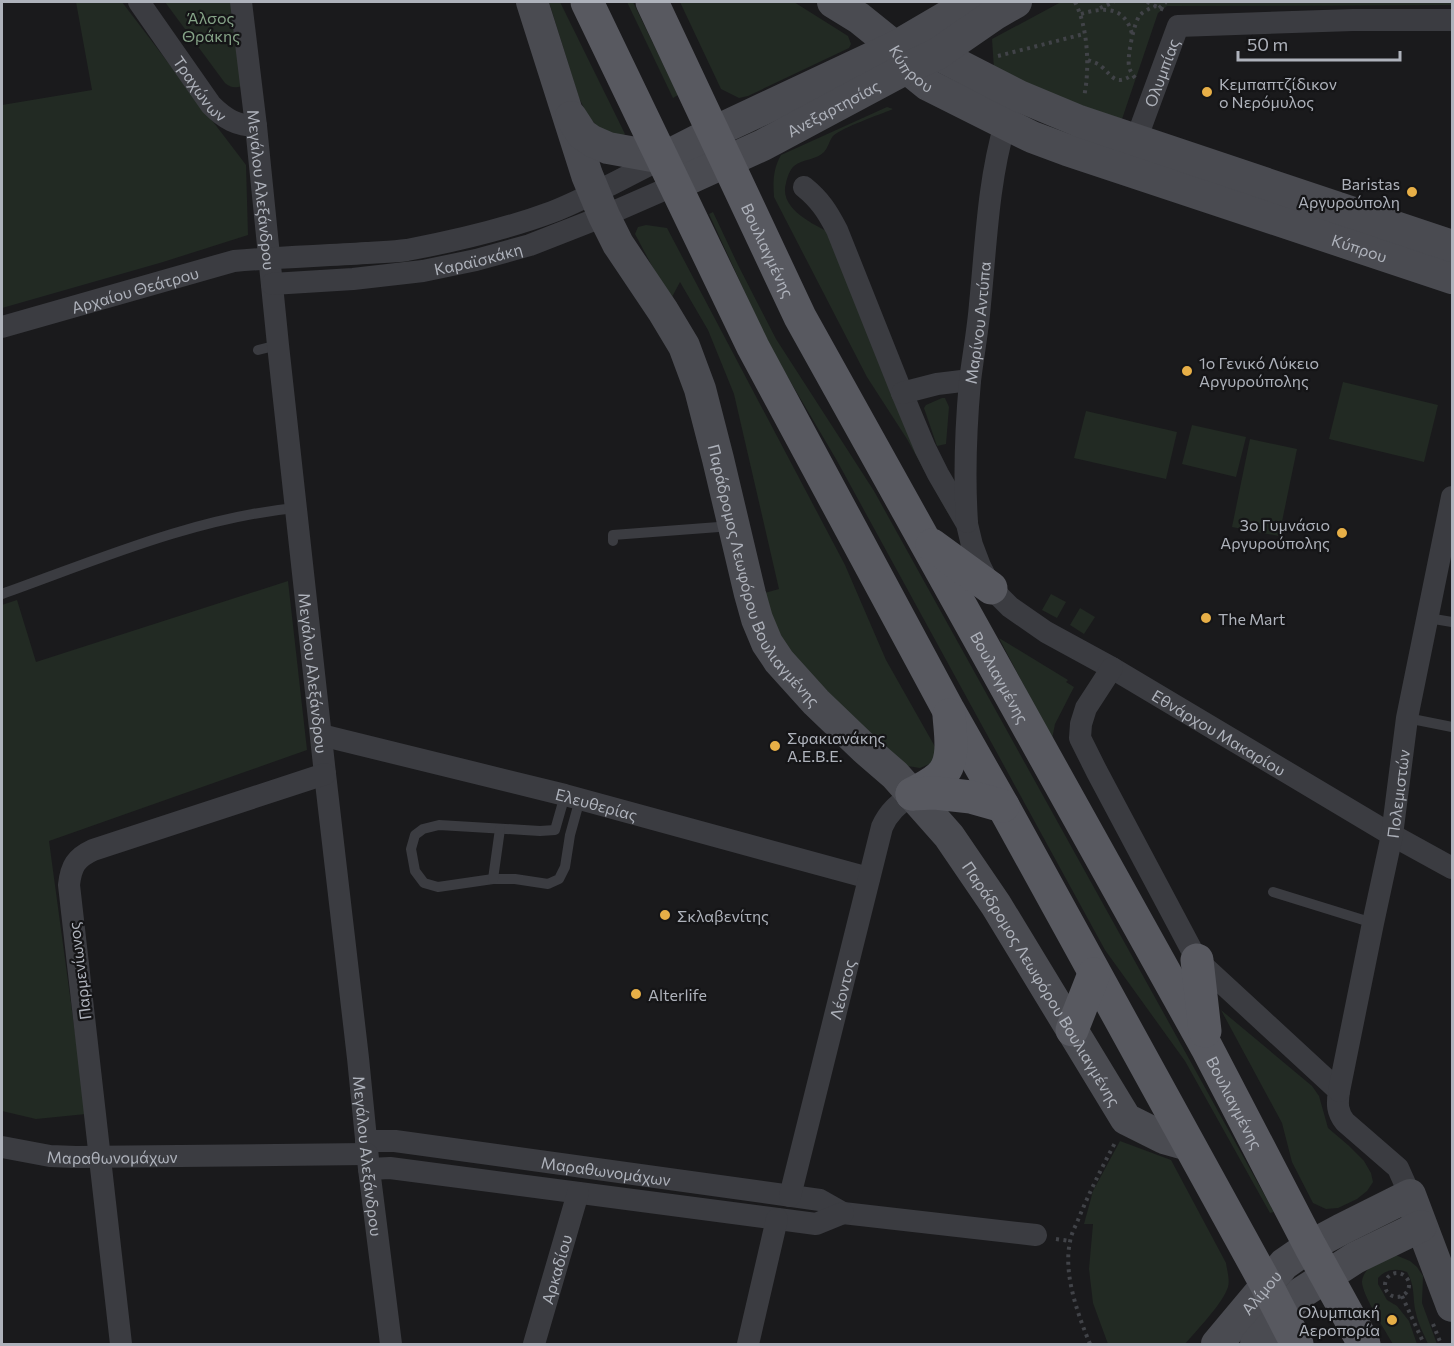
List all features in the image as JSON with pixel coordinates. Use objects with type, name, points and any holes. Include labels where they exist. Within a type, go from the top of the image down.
[{"type":"main road","name":"Παράδρομος Λεωφόρου Βουλιαγμένης","points":[[532,2],[587,175],[599,205],[618,244],[684,346],[700,389],[750,594],[757,620],[767,643],[779,661],[816,702],[912,794],[949,836],[996,905],[1126,1119],[1164,1138],[1189,1145]]},
{"type":"main road","points":[[587,2],[753,347],[949,711],[1297,1344]]},
{"type":"main road","name":"Βουλιαγμένης","points":[[652,2],[800,317],[1208,1048],[1310,1246],[1364,1344]]},
{"type":"main road","points":[[833,2],[859,18],[901,57]]},
{"type":"main road","name":"Ανεξαρτησίας","points":[[669,171],[714,132],[901,57],[948,59],[995,5]]},
{"type":"main road","name":"Ανεξαρτησίας","points":[[669,171],[728,162],[763,146],[901,57],[995,5]]},
{"type":"main road","name":"Κύπρου","points":[[901,57],[928,85],[1032,137],[1452,278]]},
{"type":"main road","name":"Κύπρου","points":[[948,59],[1020,96],[1079,121],[1141,126],[1452,246]]},
{"type":"main road","points":[[566,109],[582,134],[592,141],[669,171]]},
{"type":"main road","points":[[924,539],[991,588]]},
{"type":"main road","points":[[912,794],[934,782],[945,771],[951,754],[949,711]]},
{"type":"main road","points":[[912,794],[935,793],[971,797],[1003,806]]},
{"type":"main road","points":[[1197,960],[1208,1048]]},
{"type":"main road","points":[[1072,1030],[1094,974]]},
{"type":"main road","points":[[1410,1195],[1421,1226],[1442,1315]]},
{"type":"main road","name":"Αλίμου","points":[[1217,1344],[1284,1264],[1310,1246],[1410,1195]]},
{"type":"main road","name":"Αλίμου","points":[[1257,1344],[1301,1293],[1355,1258],[1421,1226]]},
{"type":"street","name":"Τραχώνων","points":[[140,2],[211,105],[232,122],[243,126],[256,126]]},
{"type":"street","name":"Μεγάλου Αλεξάνδρου","points":[[241,2],[272,284],[268,348],[295,508],[367,1155],[391,1344]]},
{"type":"street","name":"Ολυμπίας","points":[[1141,126],[1178,26],[1353,20],[1452,20]]},
{"type":"street","name":"Μαρίνου Αντύπα","points":[[967,524],[965,498],[970,381],[977,338],[990,204],[999,146],[1005,124]]},
{"type":"street","name":"Καραϊσκάκη","points":[[272,284],[354,279],[434,269],[530,245],[599,205],[669,171]]},
{"type":"street","points":[[804,187],[818,198],[829,213],[837,230],[902,393],[938,474],[967,524],[972,545],[991,588]]},
{"type":"street","name":"Καραϊσκάκη","points":[[269,257],[331,256],[405,250],[506,227],[552,212],[599,205]]},
{"type":"street","name":"Αρχαίου Θεάτρου","points":[[2,327],[234,261],[269,257]]},
{"type":"street","points":[[902,393],[937,384],[970,381]]},
{"type":"street","name":"Πολεμιστών","points":[[1339,1091],[1392,835],[1407,718],[1449,533],[1452,497]]},
{"type":"street","name":"Εθνάρχου Μακαρίου","points":[[991,588],[1010,607],[1046,632],[1112,668],[1392,835],[1452,868]]},
{"type":"street","points":[[1112,668],[1086,708],[1080,738],[1197,960],[1339,1091],[1338,1110],[1341,1117],[1398,1168],[1410,1195]]},
{"type":"street","name":"Ελευθερίας","points":[[321,735],[573,797],[869,878]]},
{"type":"street","name":"Παρμενίωνος","points":[[121,1344],[69,885],[70,874],[75,863],[83,855],[93,850],[325,774]]},
{"type":"street","name":"Λέοντος","points":[[790,1196],[869,878],[886,819],[896,805],[912,794]]},
{"type":"street","name":"Μαραθωνομάχων","points":[[2,1147],[50,1156],[367,1155],[394,1141],[820,1200],[843,1213],[1036,1235]]},
{"type":"street","name":"Μαραθωνομάχων","points":[[367,1155],[390,1168],[777,1220],[816,1224],[843,1213]]},
{"type":"street","name":"Αρκαδίου","points":[[534,1344],[578,1193]]},
{"type":"street","points":[[748,1344],[777,1220]]},
{"type":"lane","points":[[2,594],[177,532],[244,515],[295,508]]},
{"type":"lane","points":[[613,541],[613,535],[734,526]]},
{"type":"lane","points":[[1428,618],[1452,622]]},
{"type":"lane","points":[[1407,718],[1452,727]]},
{"type":"lane","points":[[555,830],[573,797]]},
{"type":"lane","points":[[570,835],[555,830],[439,825],[423,830],[415,836],[411,849],[415,871],[424,883],[438,887],[493,879],[515,879],[548,884],[559,879],[565,867],[570,835],[573,797]]},
{"type":"lane","points":[[493,879],[500,829]]},
{"type":"lane","points":[[1273,892],[1373,923]]},
{"type":"path","points":[[1075,2],[1081,14],[1088,60],[1079,121]]},
{"type":"path","points":[[1081,14],[1114,2]]},
{"type":"path","points":[[1141,126],[1138,80],[1132,75],[1128,62],[1138,16],[1166,2]]},
{"type":"path","points":[[1097,9],[1106,9],[1123,15],[1131,28],[1133,38]]},
{"type":"path","points":[[948,59],[1084,34]]},
{"type":"path","points":[[1088,60],[1098,64],[1116,80],[1122,81],[1132,75]]},
{"type":"path","points":[[1090,1344],[1071,1288],[1070,1241],[1090,1190],[1118,1138]]},
{"type":"path","points":[[1394,1274],[1402,1275],[1407,1280],[1408,1291],[1402,1296],[1392,1296],[1386,1290],[1387,1279],[1394,1274]]},
{"type":"path","points":[[1402,1296],[1424,1344]]},
{"type":"path","points":[[1441,1344],[1442,1315]]},
{"type":"green space","points":[[76,2],[122,2],[246,165],[248,235],[2,308],[2,105],[92,90]]},
{"type":"green space","name":"Άλσος Θράκης","points":[[165,2],[231,2],[242,86],[233,87],[225,83]]},
{"type":"green space","points":[[549,2],[560,2],[625,134],[621,137],[597,127],[587,114],[579,98]]},
{"type":"green space","points":[[627,2],[633,2],[678,95],[673,98]]},
{"type":"green space","points":[[680,2],[794,2],[848,36],[851,44],[849,48],[748,96],[739,98],[721,89]]},
{"type":"green space","points":[[1061,2],[1452,2],[1452,5],[1167,6],[1158,13],[1122,119],[1074,103],[994,69],[992,39]]},
{"type":"green space","points":[[887,107],[893,109],[838,133],[833,136],[821,155],[794,166],[788,176],[785,193],[793,209],[801,216],[836,236],[949,515],[907,439],[867,377],[774,197],[774,176],[781,155]]},
{"type":"green space","points":[[713,212],[776,339],[874,491],[1274,1212],[1270,1213],[1185,1061],[1105,950],[836,459],[770,347],[709,214]]},
{"type":"green space","points":[[646,225],[667,228],[845,565],[886,660],[938,752],[934,762],[920,768],[901,765],[810,686],[757,595],[779,589],[734,394],[708,330],[680,282],[672,297],[668,296],[635,234],[638,227]]},
{"type":"green space","points":[[1343,382],[1438,405],[1424,462],[1329,439]]},
{"type":"green space","points":[[945,398],[949,407],[946,444],[937,446],[924,408]]},
{"type":"green space","points":[[1086,411],[1177,432],[1166,479],[1074,458]]},
{"type":"green space","points":[[1192,425],[1246,437],[1236,477],[1182,464]]},
{"type":"green space","points":[[1250,439],[1297,449],[1279,536],[1232,527]]},
{"type":"green space","points":[[288,581],[307,750],[49,841],[86,1114],[36,1119],[2,1111],[2,605],[17,600],[36,662]]},
{"type":"green space","points":[[1051,594],[1066,602],[1057,618],[1042,610]]},
{"type":"green space","points":[[1080,608],[1095,617],[1084,634],[1070,625]]},
{"type":"green space","points":[[999,638],[1068,680],[1066,682],[1074,687],[1055,724],[1052,739]]},
{"type":"green space","points":[[1221,1010],[1312,1086],[1319,1096],[1328,1128],[1364,1161],[1371,1173],[1373,1182],[1357,1199],[1338,1208],[1326,1209],[1313,1203],[1292,1162],[1282,1123]]},
{"type":"green space","points":[[1120,1141],[1171,1160],[1226,1263],[1229,1281],[1221,1301],[1185,1344],[1108,1344],[1093,1303],[1089,1269],[1093,1224],[1084,1224],[1093,1191]]},
{"type":"green space","points":[[1393,1254],[1410,1261],[1423,1276],[1422,1303],[1437,1344],[1428,1344],[1420,1325],[1412,1283],[1407,1272],[1388,1271],[1378,1278],[1378,1284],[1387,1300],[1397,1306],[1409,1321],[1417,1344],[1393,1344],[1370,1303],[1363,1287],[1363,1276],[1374,1264]]},
{"type":"place","name":"Κεμπαπτζίδικον ο Νερόμυλος","points":[[1207,92]]},
{"type":"place","name":"Baristas Αργυρούπολη","points":[[1412,192]]},
{"type":"place","name":"1ο Γενικό Λύκειο Αργυρούπολης","points":[[1187,371]]},
{"type":"place","name":"3ο Γυμνάσιο Αργυρούπολης","points":[[1342,533]]},
{"type":"place","name":"The Mart","points":[[1206,618]]},
{"type":"place","name":"Σφακιανάκης Α.Ε.Β.Ε.","points":[[775,746]]},
{"type":"place","name":"Σκλαβενίτης","points":[[665,915]]},
{"type":"place","name":"Alterlife","points":[[636,994]]},
{"type":"place","name":"Ολυμπιακή Αεροπορία","points":[[1392,1320]]}]
